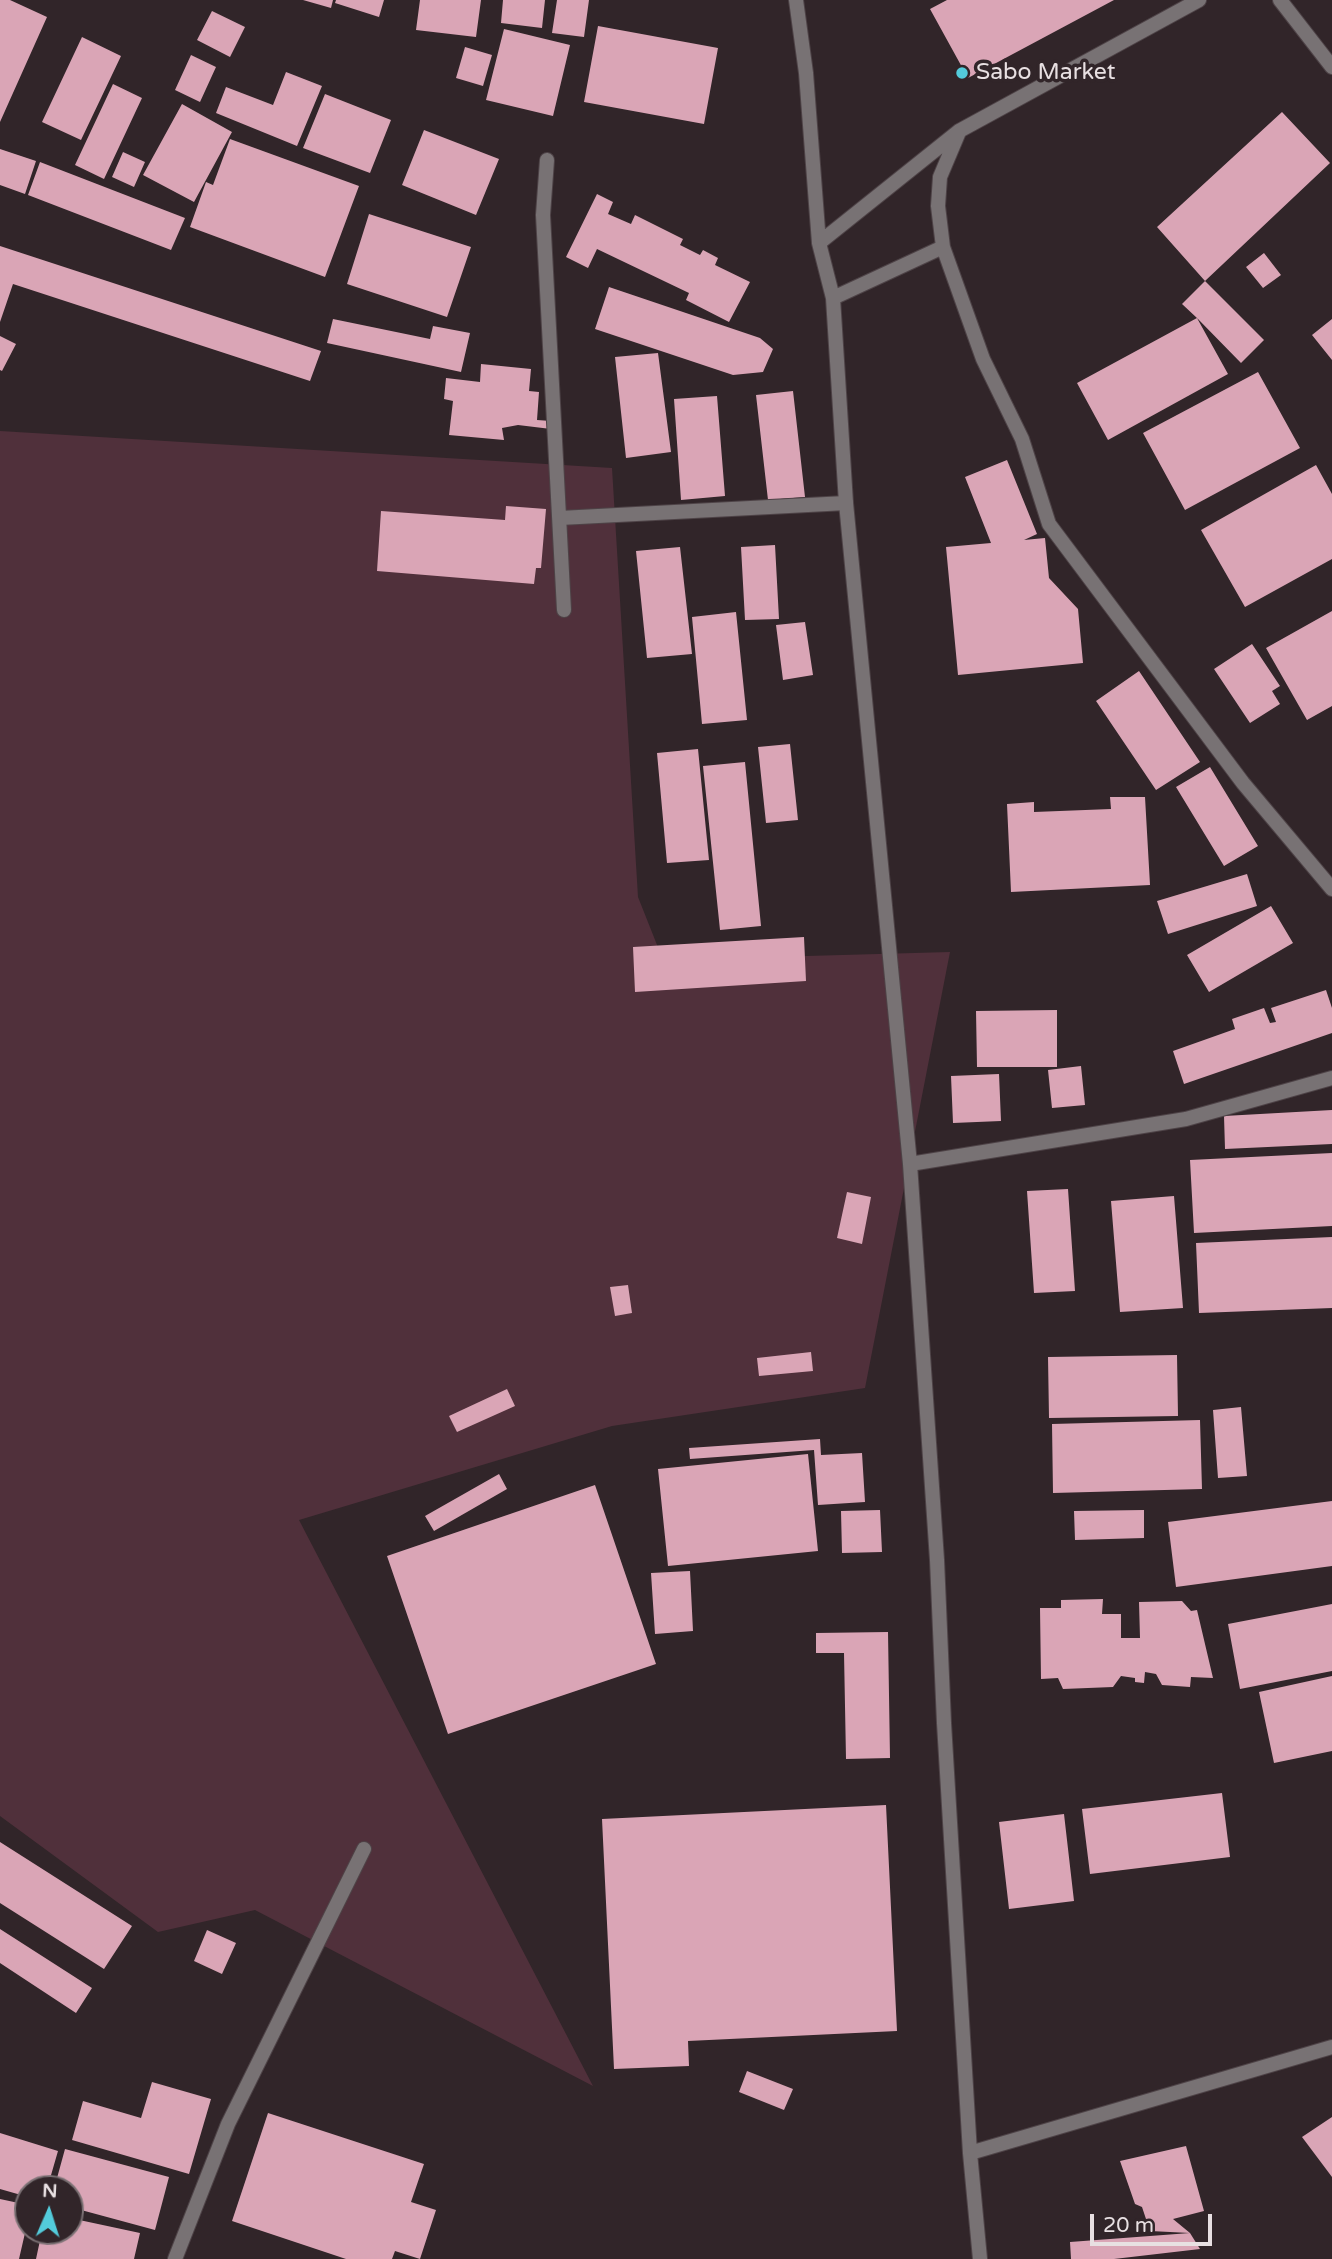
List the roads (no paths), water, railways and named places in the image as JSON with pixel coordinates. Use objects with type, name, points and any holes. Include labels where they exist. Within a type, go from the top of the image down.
[{"type":"street","points":[[796,0],[807,80],[819,243],[833,298],[846,503],[910,1164],[937,1560],[970,2153],[980,2259]]},
{"type":"street","points":[[819,243],[960,131],[1199,0]]},
{"type":"street","points":[[1280,0],[1332,67]]},
{"type":"street","points":[[960,131],[940,177],[938,206],[943,247],[983,359],[1022,439],[1049,524],[1243,783],[1332,889]]},
{"type":"street","points":[[547,160],[543,215],[564,610]]},
{"type":"street","points":[[833,298],[943,247]]},
{"type":"street","points":[[560,518],[846,503]]},
{"type":"street","points":[[910,1164],[1186,1119],[1332,1078]]},
{"type":"street","points":[[175,2259],[228,2124],[364,1849]]},
{"type":"street","points":[[970,2153],[1332,2047]]},
{"type":"place","name":"Sabo Market","points":[[962,73]]}]
